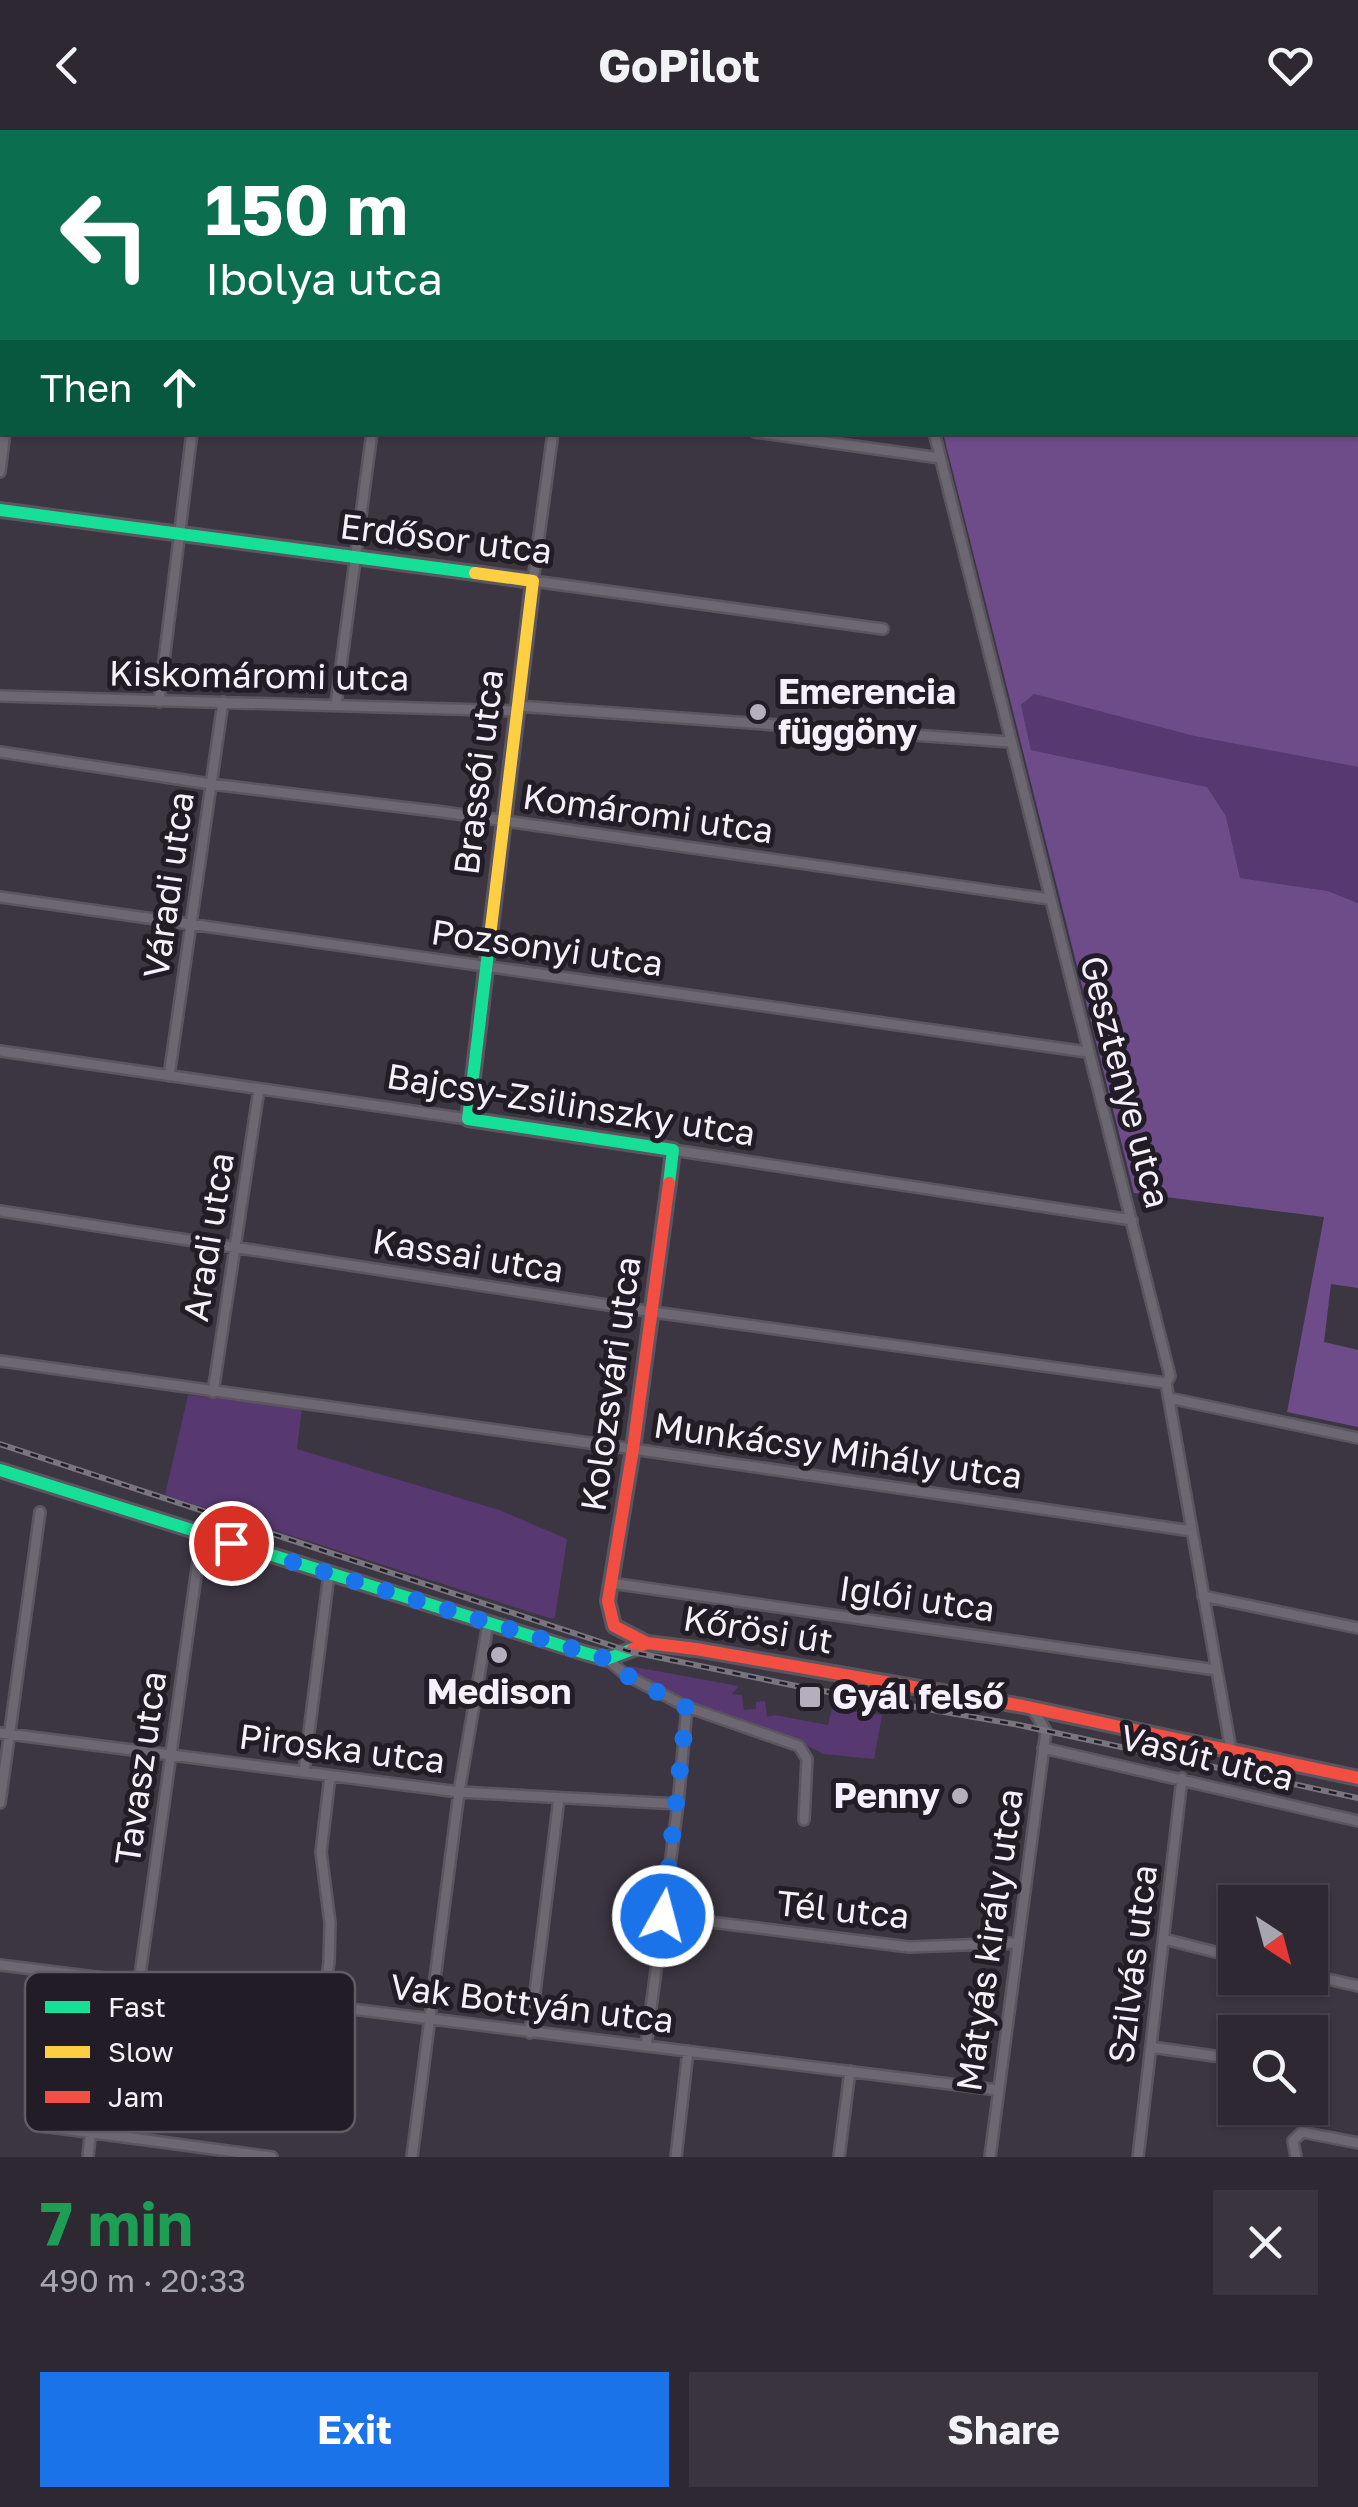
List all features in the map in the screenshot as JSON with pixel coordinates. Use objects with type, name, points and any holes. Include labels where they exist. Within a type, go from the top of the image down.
[{"type":"street","points":[[0,472],[5,435]]},
{"type":"street","points":[[159,702],[192,435]]},
{"type":"street","points":[[336,704],[372,435]]},
{"type":"street","name":"Brassói utca","points":[[468,1119],[553,435]]},
{"type":"street","points":[[777,435],[940,458]]},
{"type":"street","name":"Gesztenye utca","points":[[935,435],[1170,1376],[1166,1383],[1231,1750]]},
{"type":"street","name":"Erdősor utca","points":[[0,510],[883,629]]},
{"type":"street","name":"Kiskomáromi utca","points":[[0,696],[517,709],[1010,742]]},
{"type":"street","name":"Váradi utca","points":[[169,1076],[223,702]]},
{"type":"street","name":"Komáromi utca","points":[[0,752],[1049,899]]},
{"type":"street","name":"Pozsonyi utca","points":[[0,897],[1087,1052]]},
{"type":"street","name":"Bajcsy-Zsilinszky utca","points":[[0,1052],[1132,1220]]},
{"type":"street","name":"Aradi utca","points":[[212,1392],[259,1089]]},
{"type":"street","name":"Kolozsvári utca","points":[[613,1657],[619,1636],[608,1601],[653,1312],[673,1150]]},
{"type":"street","name":"Kassai utca","points":[[0,1211],[653,1312],[1166,1383]]},
{"type":"street","name":"Munkácsy Mihály utca","points":[[0,1361],[1192,1532]]},
{"type":"street","points":[[1169,1398],[1358,1438]]},
{"type":"street","points":[[0,1470],[488,1624],[613,1657],[626,1675],[687,1708],[799,1746],[807,1759],[804,1820]]},
{"type":"street","points":[[0,1804],[4,1734],[40,1512]]},
{"type":"street","name":"Tavasz utca","points":[[140,1972],[198,1562]]},
{"type":"street","points":[[304,1772],[329,1574]]},
{"type":"street","name":"Iglói utca","points":[[611,1583],[1216,1670]]},
{"type":"street","points":[[1203,1596],[1358,1628]]},
{"type":"street","points":[[1206,1612],[1223,1600]]},
{"type":"street","points":[[412,2157],[459,1792],[488,1624]]},
{"type":"street","points":[[614,1626],[648,1643]]},
{"type":"street","name":"Kőrösi út","points":[[613,1657],[648,1643],[696,1648],[1032,1708],[1358,1778]]},
{"type":"street","points":[[646,2046],[687,1708]]},
{"type":"street","points":[[1032,1708],[1046,1731],[1068,1716]]},
{"type":"street","name":"Mátyás király utca","points":[[990,2157],[1046,1731]]},
{"type":"street","name":"Piroska utca","points":[[4,1734],[459,1792],[678,1804]]},
{"type":"street","name":"Vasút utca","points":[[1043,1748],[1358,1821]]},
{"type":"street","points":[[328,1972],[330,1924],[321,1852],[330,1776]]},
{"type":"street","name":"Szilvás utca","points":[[1138,2157],[1182,1778]]},
{"type":"street","points":[[530,2033],[560,1798]]},
{"type":"street","name":"Tél utca","points":[[663,1916],[908,1947],[1017,1943]]},
{"type":"street","points":[[1164,1939],[1218,1953]]},
{"type":"street","name":"Vak Bottyán utca","points":[[0,1965],[57,1972]]},
{"type":"street","points":[[1328,1979],[1358,1986]]},
{"type":"street","name":"Vak Bottyán utca","points":[[355,2010],[998,2090]]},
{"type":"street","points":[[1151,2046],[1218,2056]]},
{"type":"street","points":[[676,2157],[688,2051]]},
{"type":"street","points":[[839,2157],[850,2071]]},
{"type":"street","points":[[88,2157],[91,2132]]},
{"type":"street","points":[[97,2132],[272,2157]]},
{"type":"street","points":[[1296,2157],[1294,2141],[1302,2132],[1358,2143]]},
{"type":"street","points":[[164,2157],[166,2143]]},
{"type":"shaded area","points":[[944,435],[1358,435],[1358,767],[1194,736],[1034,694],[1021,705],[1031,750],[1207,787],[1226,816],[1240,878],[1328,891],[1358,903],[1358,1288],[1331,1284],[1324,1342],[1358,1350],[1358,1427],[1287,1412],[1324,1217],[1134,1193]]},
{"type":"shaded area","points":[[1034,694],[1194,736],[1358,767],[1358,903],[1328,891],[1240,878],[1226,816],[1207,787],[1031,750],[1021,705]]},
{"type":"shaded area","points":[[188,1395],[302,1408],[297,1449],[499,1510],[567,1539],[555,1617],[165,1495]]},
{"type":"shaded area","points":[[629,1666],[739,1686],[732,1694],[742,1695],[744,1710],[756,1709],[756,1702],[765,1701],[767,1717],[775,1715],[828,1725],[832,1709],[882,1715],[874,1759],[823,1754],[799,1741],[696,1707],[632,1675],[626,1669]]},
{"type":"railway","points":[[0,1444],[628,1651],[806,1688],[1019,1725],[1358,1798]]},
{"type":"traffic: fast","points":[[0,510],[475,573]]},
{"type":"traffic: fast","points":[[490,936],[468,1119],[673,1150],[669,1183]]},
{"type":"traffic: fast","points":[[0,1470],[585,1653],[607,1659],[633,1649]]},
{"type":"traffic: slow","points":[[475,573],[533,581],[490,936]]},
{"type":"traffic: jam","points":[[647,1643],[614,1626],[608,1601],[669,1183]]},
{"type":"traffic: jam","points":[[633,1649],[647,1643],[696,1649],[1023,1706],[1358,1778]]},
{"type":"place","name":"Emerencia függöny","points":[[758,712]]},
{"type":"place","name":"Medison","points":[[499,1655]]},
{"type":"place","name":"Gyál felső","points":[[810,1697]]},
{"type":"place","name":"Penny","points":[[960,1796]]},
{"type":"route","points":[[231,1543],[607,1659],[626,1675],[678,1700],[687,1708],[687,1723],[663,1916]]}]
